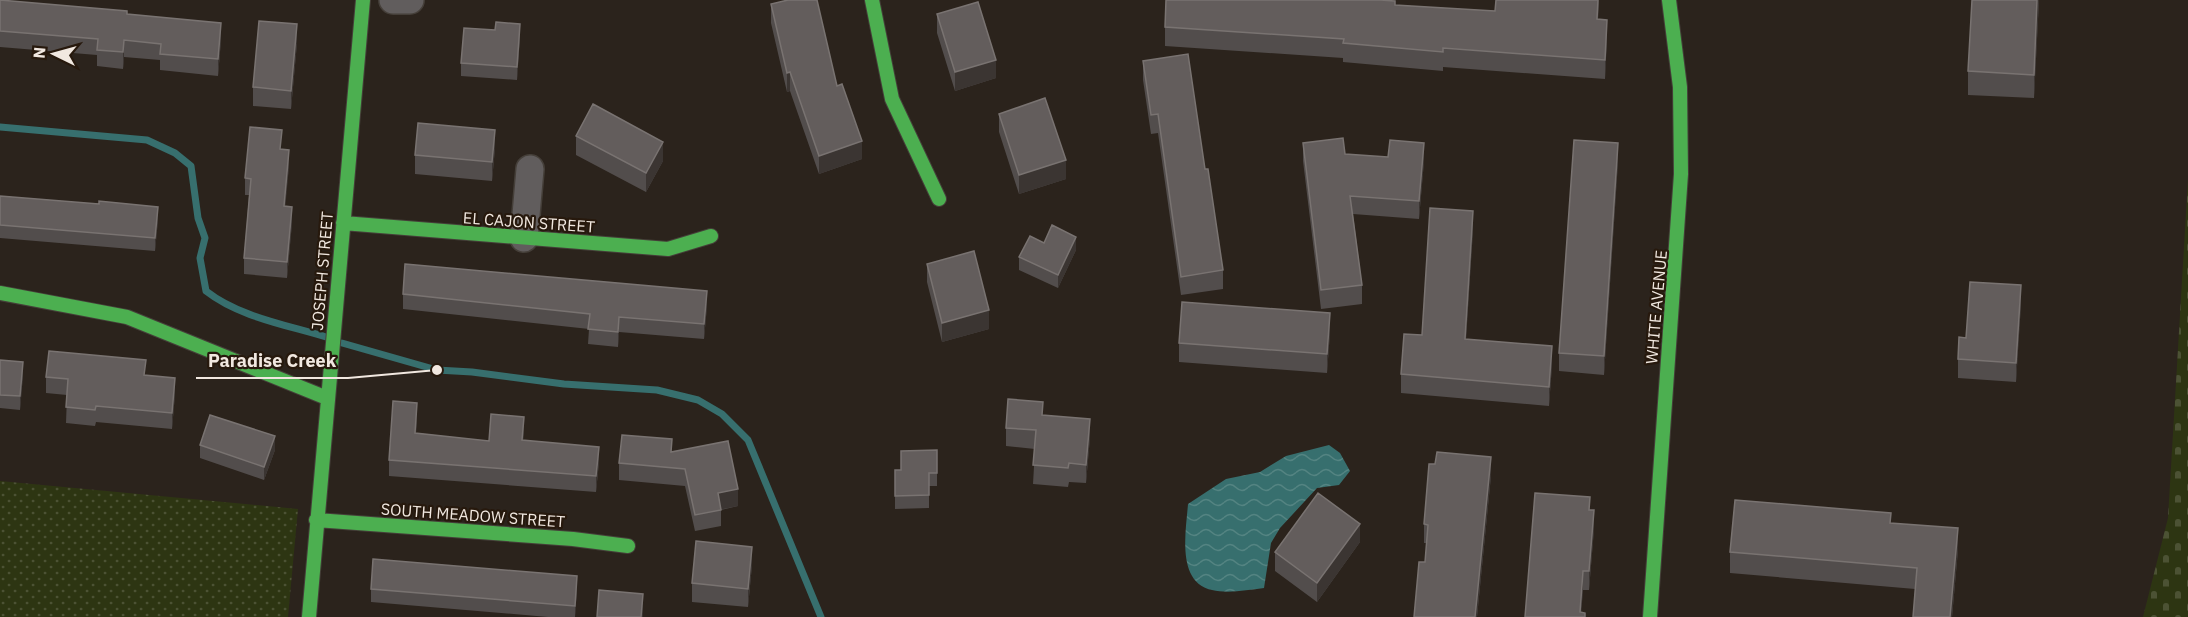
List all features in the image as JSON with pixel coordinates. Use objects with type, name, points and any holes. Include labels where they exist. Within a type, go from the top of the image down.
[{"type":"street","name":"JOSEPH STREET","points":[[309,617],[363,0]]},
{"type":"street","points":[[393,0],[410,0]]},
{"type":"street","points":[[872,0],[892,99],[939,199]]},
{"type":"street","name":"WHITE AVENUE","points":[[1650,617],[1680,222],[1681,139],[1678,71],[1669,0]]},
{"type":"street","points":[[524,238],[530,169]]},
{"type":"street","name":"EL CAJON STREET","points":[[343,223],[668,249],[711,236]]},
{"type":"street","points":[[0,293],[127,317],[253,370],[327,398]]},
{"type":"street","name":"SOUTH MEADOW STREET","points":[[316,520],[573,539],[628,546]]},
{"type":"green space","points":[[2188,179],[2188,617],[2143,617],[2168,518]]},
{"type":"green space","points":[[0,481],[298,509],[288,617],[0,617]]},
{"type":"water","points":[[1329,445],[1340,453],[1350,471],[1339,485],[1317,488],[1280,528],[1271,543],[1264,588],[1224,592],[1201,585],[1193,577],[1186,554],[1188,504],[1226,479],[1260,472],[1286,456]]},
{"type":"building","points":[[0,0],[127,11],[127,14],[221,23],[218,59],[160,54],[161,44],[124,40],[123,52],[97,50],[98,39],[0,31]]},
{"type":"building","points":[[788,0],[817,0],[837,86],[842,84],[862,141],[819,156],[790,72],[787,73],[771,4]]},
{"type":"building","points":[[1166,0],[1380,0],[1395,1],[1395,5],[1495,11],[1496,0],[1598,0],[1597,19],[1607,20],[1605,60],[1443,48],[1443,52],[1343,43],[1344,39],[1165,27]]},
{"type":"building","points":[[1972,0],[2037,0],[2034,75],[1968,71]]},
{"type":"building","points":[[978,2],[996,60],[955,72],[937,14]]},
{"type":"building","points":[[259,21],[297,24],[291,91],[253,87]]},
{"type":"building","points":[[496,22],[520,24],[517,67],[461,63],[464,28],[495,30]]},
{"type":"building","points":[[1188,54],[1223,270],[1181,277],[1158,114],[1151,115],[1143,61]]},
{"type":"building","points":[[1045,98],[1066,160],[1019,175],[999,114]]},
{"type":"building","points":[[593,104],[663,142],[646,173],[576,136]]},
{"type":"building","points":[[418,123],[495,130],[492,162],[415,155]]},
{"type":"building","points":[[250,127],[282,130],[280,149],[289,150],[284,206],[292,207],[287,262],[244,258],[251,179],[245,178]]},
{"type":"building","points":[[1343,138],[1345,154],[1388,157],[1390,140],[1424,143],[1419,201],[1350,196],[1362,285],[1321,290],[1303,143]]},
{"type":"building","points":[[1574,140],[1618,143],[1604,356],[1559,353]]},
{"type":"building","points":[[0,196],[99,204],[99,201],[158,207],[155,238],[0,225]]},
{"type":"building","points":[[1430,208],[1473,211],[1465,339],[1552,346],[1549,387],[1401,374],[1404,334],[1422,335]]},
{"type":"building","points":[[1052,225],[1076,237],[1058,275],[1019,257],[1030,236],[1044,243]]},
{"type":"building","points":[[974,251],[989,310],[942,323],[927,264]]},
{"type":"building","points":[[405,264],[707,291],[704,324],[619,317],[618,332],[588,329],[590,314],[403,294]]},
{"type":"building","points":[[1970,282],[2021,285],[2016,363],[1958,359],[1959,337],[1966,338]]},
{"type":"building","points":[[1182,302],[1330,313],[1327,354],[1179,343]]},
{"type":"building","points":[[49,351],[146,360],[144,375],[175,378],[172,413],[96,406],[95,410],[66,407],[68,379],[46,377]]},
{"type":"building","points":[[0,360],[23,362],[20,396],[0,395]]},
{"type":"building","points":[[1008,399],[1043,402],[1042,415],[1090,419],[1086,465],[1069,463],[1068,468],[1033,465],[1036,430],[1006,428]]},
{"type":"building","points":[[393,401],[417,403],[415,433],[489,441],[491,414],[524,417],[522,440],[599,447],[596,476],[389,460]]},
{"type":"building","points":[[210,415],[275,436],[264,467],[200,445]]},
{"type":"building","points":[[622,435],[672,439],[671,452],[728,441],[738,489],[718,493],[721,510],[695,515],[685,469],[619,463]]},
{"type":"building","points":[[937,450],[937,473],[929,473],[929,495],[895,496],[895,470],[901,470],[901,451]]},
{"type":"building","points":[[1437,452],[1491,457],[1475,617],[1414,617],[1419,562],[1425,562],[1428,525],[1424,524],[1429,464],[1435,464]]},
{"type":"building","points":[[1318,493],[1360,524],[1317,583],[1275,552]]},
{"type":"building","points":[[1535,493],[1590,497],[1589,510],[1594,510],[1589,571],[1583,571],[1580,612],[1585,613],[1585,617],[1525,617]]},
{"type":"building","points":[[1735,500],[1891,513],[1890,523],[1958,528],[1950,617],[1913,617],[1917,568],[1730,552]]},
{"type":"building","points":[[696,541],[752,547],[748,589],[692,583]]},
{"type":"building","points":[[373,559],[577,576],[575,606],[371,589]]},
{"type":"building","points":[[599,590],[643,594],[641,617],[597,617]]},
{"type":"waterway","points":[[0,127],[147,140],[175,153],[191,166],[198,218],[205,238],[200,258],[206,291],[248,314],[326,337]]},
{"type":"waterway","points":[[342,343],[437,370],[472,372],[564,384],[657,390],[698,400],[722,414],[748,440],[821,617]]},
{"type":"traffic: fast","points":[[309,617],[363,0]]},
{"type":"traffic: fast","points":[[872,0],[892,99],[939,199]]},
{"type":"traffic: fast","points":[[1650,617],[1681,174],[1680,87],[1669,0]]},
{"type":"traffic: fast","points":[[343,223],[668,249],[711,236]]},
{"type":"traffic: fast","points":[[0,293],[127,317],[327,398]]},
{"type":"traffic: fast","points":[[316,520],[573,539],[628,546]]},
{"type":"place","name":"Paradise Creek","points":[[437,370]]}]
